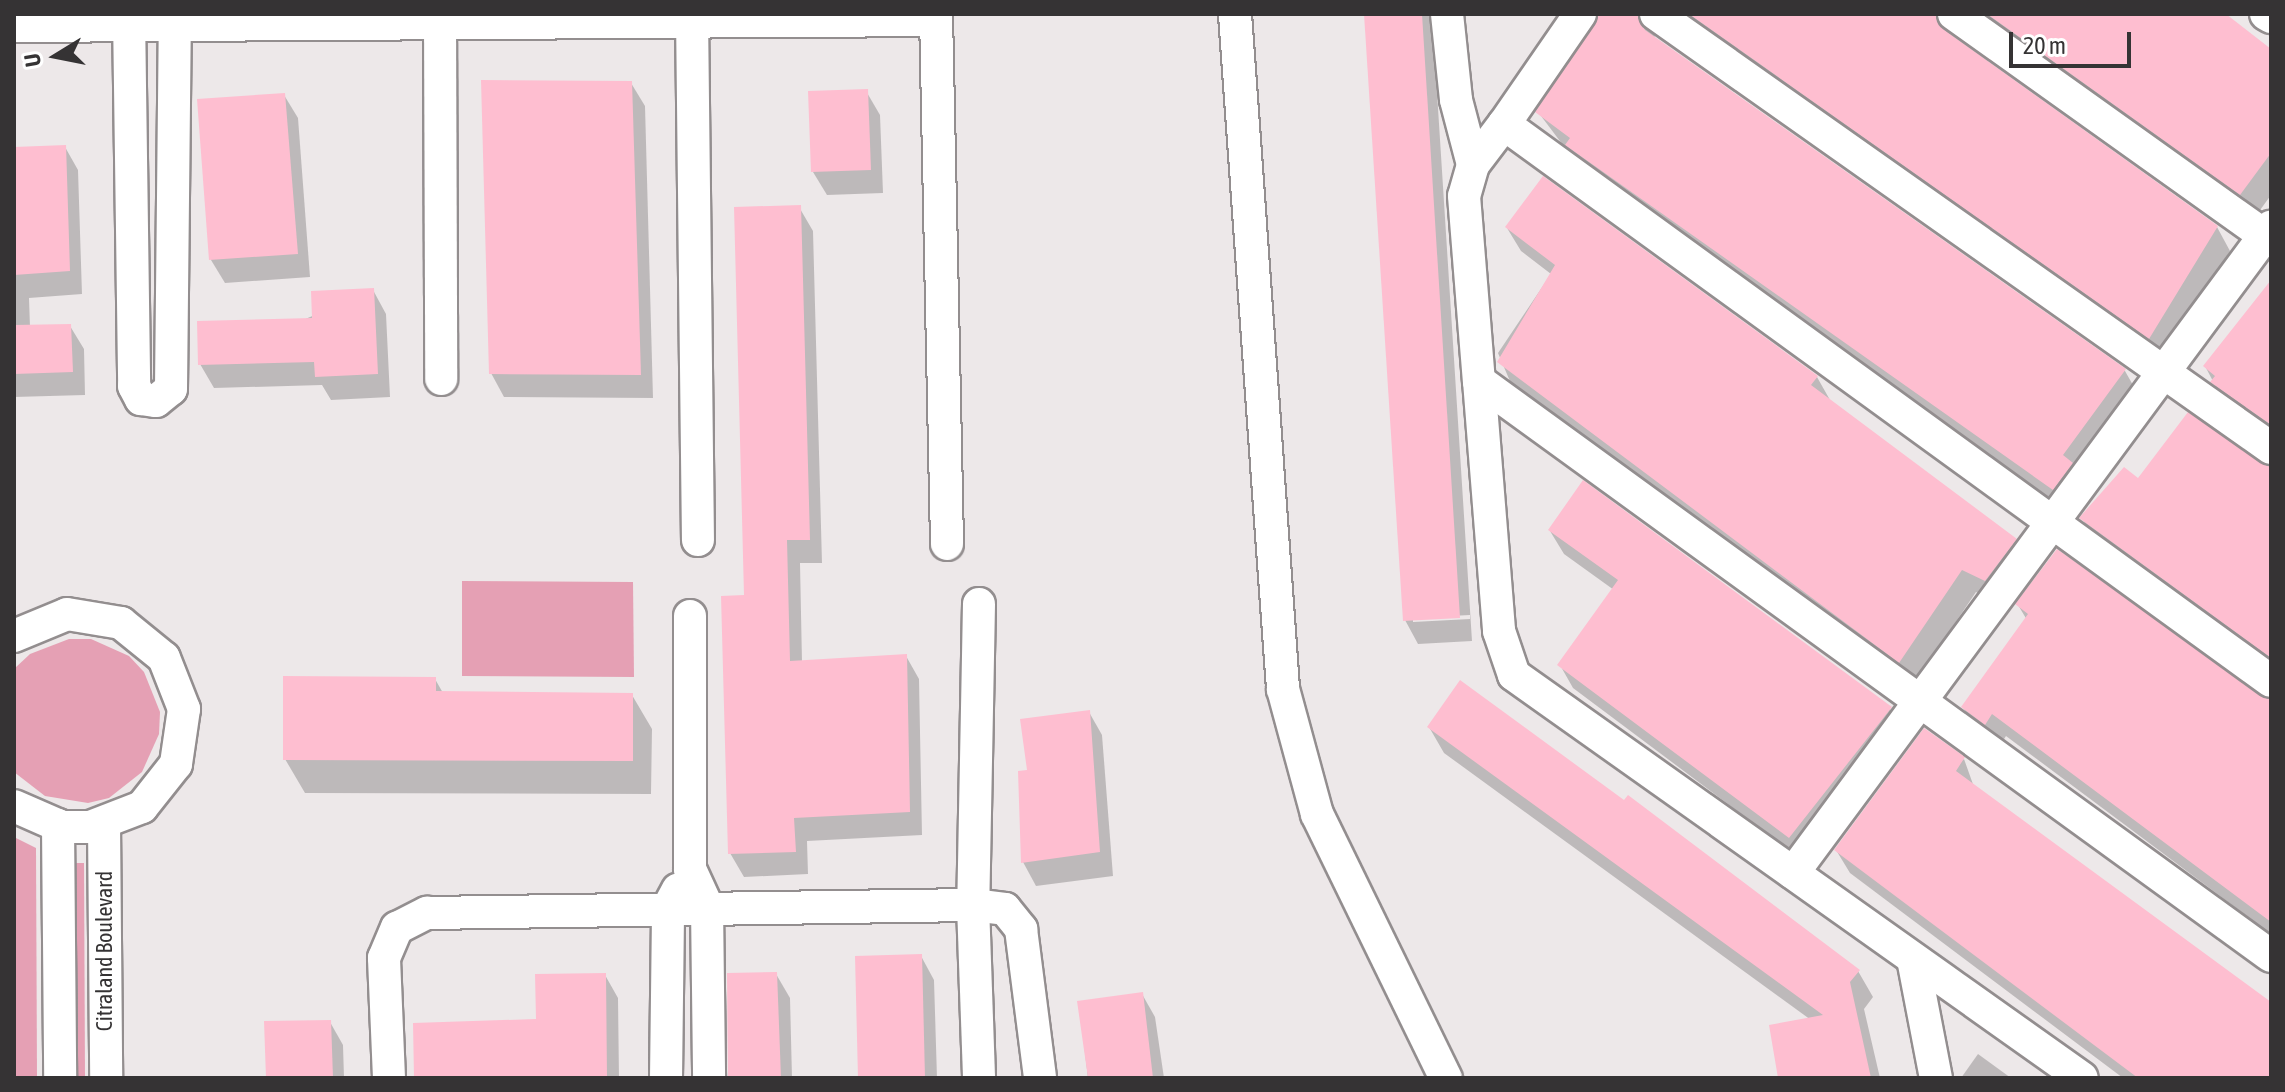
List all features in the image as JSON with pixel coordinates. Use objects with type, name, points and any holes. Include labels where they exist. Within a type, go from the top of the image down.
[{"type":"street","points":[[1235,14],[1283,689],[1317,814],[1446,1078]]},
{"type":"street","points":[[1447,14],[1456,100],[1473,165],[1464,241],[1506,663],[1524,684],[1793,873],[1914,964],[2082,1078]]},
{"type":"street","points":[[1473,165],[1580,14]]},
{"type":"street","points":[[1656,14],[2164,366],[2271,448]]},
{"type":"street","points":[[1793,873],[2046,523],[2164,366],[2269,234],[1954,14]]},
{"type":"street","points":[[2266,14],[2271,17]]},
{"type":"street","points":[[692,15],[698,540]]},
{"type":"street","points":[[440,16],[441,379]]},
{"type":"street","points":[[14,26],[130,18],[936,17],[947,544]]},
{"type":"street","points":[[130,18],[134,386],[141,399],[156,401],[171,389],[175,18]]},
{"type":"street","points":[[1504,124],[2046,523],[2271,681]]},
{"type":"street","points":[[1479,381],[2271,956]]},
{"type":"street","points":[[979,604],[973,905],[979,1078]]},
{"type":"street","points":[[14,636],[39,621],[94,615],[144,637],[178,682],[184,723],[176,764],[142,807],[104,824],[58,825],[14,806]]},
{"type":"street","points":[[690,616],[690,869],[707,906],[709,1078]]},
{"type":"street","name":"Citraland Boulevard","points":[[104,824],[106,1078]]},
{"type":"street","name":"Citraland Boulevard","points":[[58,825],[60,1078]]},
{"type":"street","points":[[666,1078],[668,908],[690,869]]},
{"type":"street","points":[[389,1078],[384,958],[397,928],[427,913],[707,906],[973,905],[1005,909],[1021,929],[1040,1078]]},
{"type":"street","points":[[1914,964],[1936,1078]]},
{"type":"shaded area","points":[[462,581],[633,582],[634,677],[462,676]]},
{"type":"shaded area","points":[[69,639],[91,639],[129,656],[144,672],[160,712],[159,734],[142,772],[109,798],[88,803],[45,796],[14,772],[14,669],[30,654]]},
{"type":"shaded area","points":[[14,837],[36,848],[37,1078],[14,1078]]},
{"type":"shaded area","points":[[76,863],[84,863],[85,1078],[78,1078]]},
{"type":"building","points":[[1364,14],[1422,14],[1460,618],[1403,621]]},
{"type":"building","points":[[1599,14],[1637,14],[1645,30],[2126,369],[2063,455],[2073,463],[2053,490],[1565,145],[1570,138],[1535,112]]},
{"type":"building","points":[[1689,14],[1935,14],[1943,29],[2218,226],[2149,339]]},
{"type":"building","points":[[1987,14],[2226,14],[2271,49],[2271,153],[2240,195]]},
{"type":"building","points":[[481,80],[632,81],[641,375],[489,374]]},
{"type":"building","points":[[868,89],[871,170],[811,172],[808,91]]},
{"type":"building","points":[[285,93],[298,254],[209,260],[197,99]]},
{"type":"building","points":[[66,145],[70,271],[14,275],[14,147]]},
{"type":"building","points":[[1543,176],[1818,376],[1811,385],[2017,539],[1985,581],[1962,570],[1899,663],[1497,362],[1555,265],[1505,227]]},
{"type":"building","points":[[801,205],[810,540],[787,540],[790,661],[907,654],[910,812],[794,818],[796,852],[728,854],[721,596],[744,595],[734,207]]},
{"type":"building","points":[[2271,280],[2271,425],[2210,382],[2215,376],[2203,366]]},
{"type":"building","points":[[374,288],[378,374],[315,377],[314,362],[198,365],[197,321],[312,318],[311,291]]},
{"type":"building","points":[[71,324],[73,372],[14,374],[14,325]]},
{"type":"building","points":[[2188,412],[2271,467],[2271,658],[2079,518],[2124,467],[2138,478]]},
{"type":"building","points":[[1583,480],[1892,707],[1789,838],[1557,665],[1618,580],[1548,530]]},
{"type":"building","points":[[2057,549],[2271,700],[2271,922],[1992,714],[1985,725],[1961,707],[2028,614],[2015,604]]},
{"type":"building","points":[[283,676],[436,677],[436,691],[633,693],[633,761],[283,760]]},
{"type":"building","points":[[1460,680],[1624,800],[1628,795],[1860,970],[1850,982],[1871,1078],[1778,1078],[1769,1025],[1823,1015],[1427,727]]},
{"type":"building","points":[[1090,710],[1100,852],[1021,863],[1018,771],[1027,770],[1020,719]]},
{"type":"building","points":[[1924,728],[1965,757],[1956,771],[2271,1002],[2271,1078],[2138,1078],[1834,850]]},
{"type":"building","points":[[922,954],[925,1078],[858,1078],[855,956]]},
{"type":"building","points":[[777,972],[781,1078],[728,1078],[727,973]]},
{"type":"building","points":[[606,973],[607,1078],[414,1078],[413,1023],[536,1019],[535,974]]},
{"type":"building","points":[[1143,992],[1153,1078],[1088,1078],[1077,1001]]},
{"type":"building","points":[[331,1020],[333,1078],[266,1078],[264,1021]]}]
